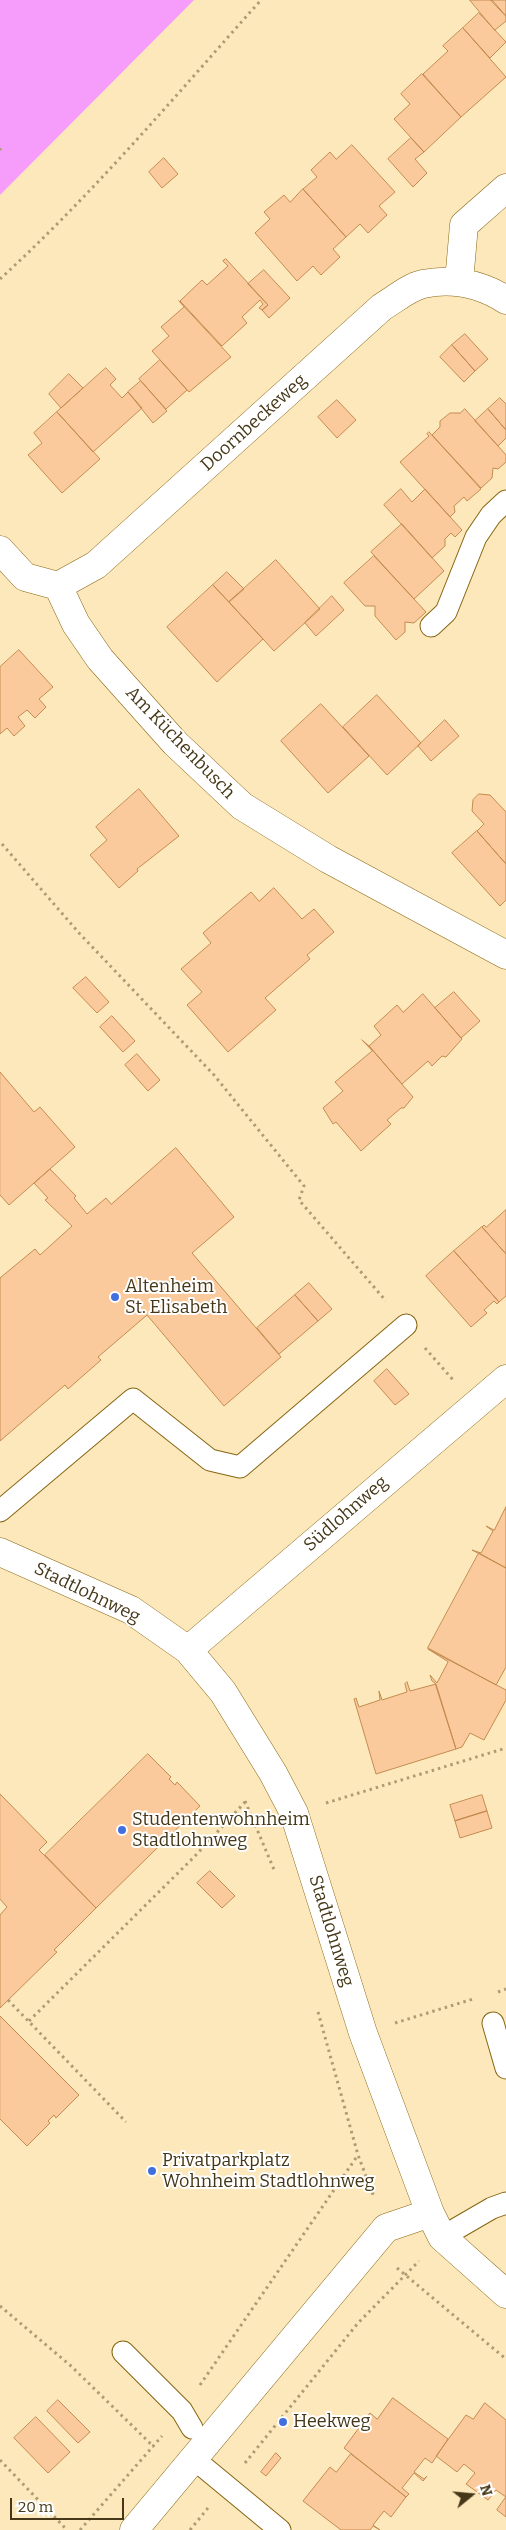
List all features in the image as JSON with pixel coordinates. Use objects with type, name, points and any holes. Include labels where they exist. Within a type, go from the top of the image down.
[{"type":"street","points":[[459,282],[464,225],[506,188]]},
{"type":"street","name":"Doornbeckeweg","points":[[58,586],[96,565],[382,307],[422,284],[459,282],[489,289],[506,300]]},
{"type":"street","points":[[0,550],[25,576],[58,586]]},
{"type":"street","name":"Am Küchenbusch","points":[[58,586],[76,624],[100,659],[175,743],[242,806],[328,859],[506,955]]},
{"type":"street","name":"Südlohnweg","points":[[188,1650],[474,1404],[506,1379]]},
{"type":"street","name":"Stadtlohnweg","points":[[0,1552],[131,1610],[188,1650],[223,1692],[273,1773],[294,1813],[363,2032],[430,2212],[442,2238],[506,2294]]},
{"type":"street","points":[[134,2530],[386,2228],[430,2212]]},
{"type":"lane","points":[[431,626],[446,612],[476,537],[491,515],[506,501]]},
{"type":"lane","points":[[0,1511],[133,1399],[210,1460],[240,1467],[406,1325]]},
{"type":"lane","points":[[493,2023],[506,2068]]},
{"type":"lane","points":[[442,2238],[492,2208],[506,2202]]},
{"type":"lane","points":[[123,2352],[187,2419]]},
{"type":"lane","points":[[189,2465],[226,2486],[280,2530]]},
{"type":"path","points":[[0,279],[34,249],[117,161],[261,0]]},
{"type":"path","points":[[2,844],[79,933],[214,1075],[304,1186],[299,1200],[474,1404]]},
{"type":"path","points":[[294,1813],[506,1748]]},
{"type":"path","points":[[29,2021],[194,1857],[273,1773]]},
{"type":"path","points":[[488,1995],[506,1989]]},
{"type":"path","points":[[363,2032],[479,1997]]},
{"type":"path","points":[[8,2000],[126,2122]]},
{"type":"path","points":[[80,2530],[154,2446],[187,2419],[358,2154]]},
{"type":"path","points":[[190,2530],[358,2323],[442,2238]]},
{"type":"path","points":[[0,2306],[71,2366],[154,2446],[189,2465]]},
{"type":"path","points":[[0,2460],[67,2530]]},
{"type":"shaded area","points":[[0,0],[194,0],[0,195]]},
{"type":"building","points":[[470,0],[492,0],[506,16],[506,21],[495,30]]},
{"type":"building","points":[[491,0],[506,0],[506,16]]},
{"type":"building","points":[[479,13],[506,42],[490,58],[463,28]]},
{"type":"building","points":[[463,28],[506,77],[461,117],[423,74],[448,51],[443,46]]},
{"type":"building","points":[[422,74],[461,117],[424,152],[394,119],[410,104],[401,94]]},
{"type":"building","points":[[411,138],[424,152],[415,159],[427,173],[413,187],[388,159]]},
{"type":"building","points":[[352,145],[395,192],[379,206],[387,215],[368,233],[360,224],[346,237],[303,189],[317,177],[311,170],[330,152],[336,159]]},
{"type":"building","points":[[164,158],[178,174],[162,188],[149,172]]},
{"type":"building","points":[[303,189],[346,237],[333,249],[340,257],[321,275],[313,266],[297,281],[255,233],[270,219],[264,212],[284,195],[290,202]]},
{"type":"building","points":[[226,259],[268,305],[262,310],[259,308],[263,304],[260,300],[242,317],[247,323],[222,346],[180,301],[202,280],[207,285],[228,266],[223,261]]},
{"type":"building","points":[[264,270],[290,298],[269,318],[262,310],[268,305],[248,284]]},
{"type":"building","points":[[179,301],[231,357],[189,392],[152,351],[169,336],[161,327],[184,307]]},
{"type":"building","points":[[465,334],[488,359],[475,371],[452,345]]},
{"type":"building","points":[[452,345],[475,371],[464,382],[440,357]]},
{"type":"building","points":[[160,360],[187,390],[166,409],[139,379]]},
{"type":"building","points":[[106,368],[116,379],[110,385],[122,398],[128,392],[142,408],[93,452],[57,412]]},
{"type":"building","points":[[69,374],[83,388],[61,408],[49,394]]},
{"type":"building","points":[[141,381],[167,411],[153,423],[128,392]]},
{"type":"building","points":[[500,398],[506,404],[506,430],[488,409]]},
{"type":"building","points":[[337,400],[356,420],[337,438],[318,417]]},
{"type":"building","points":[[465,409],[506,455],[506,462],[498,469],[493,468],[492,478],[481,488],[432,435],[440,427],[440,421],[450,413],[460,413]]},
{"type":"building","points":[[488,409],[506,430],[506,438],[498,446],[475,421]]},
{"type":"building","points":[[57,412],[100,459],[62,493],[28,455],[42,443],[34,433]]},
{"type":"building","points":[[429,432],[481,489],[467,501],[464,497],[454,506],[455,512],[450,517],[400,462],[429,436],[427,434]]},
{"type":"building","points":[[401,489],[412,502],[425,489],[462,530],[455,537],[451,533],[445,539],[445,546],[432,558],[384,505]]},
{"type":"building","points":[[402,524],[444,571],[414,599],[371,552]]},
{"type":"building","points":[[374,556],[426,612],[414,623],[405,622],[405,632],[396,640],[375,616],[375,606],[365,606],[344,583]]},
{"type":"building","points":[[276,560],[320,609],[274,651],[229,602]]},
{"type":"building","points":[[227,572],[244,589],[229,602],[213,585]]},
{"type":"building","points":[[213,585],[263,639],[217,682],[167,627]]},
{"type":"building","points":[[332,596],[344,610],[316,636],[305,623]]},
{"type":"building","points":[[19,650],[53,687],[39,699],[46,707],[35,718],[27,710],[18,717],[25,726],[14,736],[7,728],[0,734],[0,667]]},
{"type":"building","points":[[377,695],[421,743],[387,775],[343,727]]},
{"type":"building","points":[[321,704],[369,756],[328,793],[281,741]]},
{"type":"building","points":[[445,720],[459,736],[431,761],[418,746]]},
{"type":"building","points":[[139,789],[179,836],[137,869],[138,871],[119,888],[90,855],[107,840],[96,827]]},
{"type":"building","points":[[479,794],[490,795],[506,812],[506,864],[477,831],[484,824],[472,811],[473,800]]},
{"type":"building","points":[[477,831],[506,864],[506,900],[500,906],[452,853]]},
{"type":"building","points":[[274,888],[302,919],[314,909],[334,932],[307,955],[310,959],[265,998],[276,1010],[228,1052],[187,1005],[202,992],[181,969],[211,943],[203,933],[251,892],[259,901]]},
{"type":"building","points":[[86,977],[109,1002],[97,1013],[73,988]]},
{"type":"building","points":[[454,992],[480,1021],[461,1038],[435,1008]]},
{"type":"building","points":[[423,994],[462,1039],[446,1057],[442,1056],[432,1066],[428,1061],[402,1084],[369,1046],[381,1035],[374,1026],[397,1005],[403,1012]]},
{"type":"building","points":[[112,1016],[135,1041],[123,1052],[100,1027]]},
{"type":"building","points":[[362,1040],[369,1046],[413,1097],[404,1108],[401,1108],[387,1120],[391,1124],[361,1151],[336,1122],[333,1124],[323,1108],[343,1091],[335,1082],[372,1051]]},
{"type":"building","points":[[137,1054],[160,1080],[148,1091],[125,1065]]},
{"type":"building","points":[[0,1072],[34,1112],[40,1107],[75,1147],[9,1205],[0,1195]]},
{"type":"building","name":"Altenheim St. Elisabeth","points":[[176,1148],[234,1217],[192,1253],[281,1357],[224,1406],[147,1315],[98,1357],[101,1360],[68,1389],[65,1385],[0,1441],[0,1278],[35,1249],[40,1255],[72,1226],[45,1200],[48,1198],[34,1183],[50,1169],[76,1196],[74,1198],[87,1214],[106,1198],[111,1204]]},
{"type":"building","points":[[506,1210],[506,1254],[482,1227],[484,1225],[486,1227]]},
{"type":"building","points":[[482,1227],[506,1254],[506,1296],[499,1302],[454,1251]]},
{"type":"building","points":[[454,1251],[499,1302],[497,1304],[494,1301],[484,1310],[487,1313],[471,1327],[426,1276]]},
{"type":"building","points":[[309,1283],[332,1309],[318,1321],[295,1295]]},
{"type":"building","points":[[295,1295],[318,1321],[279,1354],[257,1328]]},
{"type":"building","points":[[387,1369],[409,1394],[395,1405],[374,1381]]},
{"type":"building","points":[[506,1507],[506,1568],[472,1550],[481,1553],[493,1531],[486,1526],[494,1530]]},
{"type":"building","points":[[479,1553],[506,1568],[506,1667],[496,1685],[428,1648]]},
{"type":"building","points":[[428,1649],[506,1690],[506,1700],[484,1740],[470,1733],[462,1747],[456,1749],[435,1683],[430,1675],[437,1683],[448,1662]]},
{"type":"building","points":[[407,1682],[410,1691],[436,1684],[456,1749],[376,1774],[354,1699],[356,1698],[359,1707],[380,1700],[379,1691],[382,1700],[407,1692],[405,1684]]},
{"type":"building","name":"Studentenwohnheim Stadtlohnweg","points":[[148,1754],[171,1777],[169,1779],[175,1785],[177,1782],[200,1806],[96,1908],[45,1855]]},
{"type":"building","points":[[0,1794],[47,1842],[39,1850],[96,1908],[54,1950],[57,1952],[0,2008],[0,1915],[7,1907],[0,1899]]},
{"type":"building","points":[[482,1795],[487,1811],[455,1821],[450,1805]]},
{"type":"building","points":[[487,1811],[492,1828],[460,1838],[455,1821]]},
{"type":"building","points":[[210,1871],[235,1896],[222,1908],[197,1883]]},
{"type":"building","points":[[0,2016],[79,2095],[56,2118],[54,2115],[48,2121],[50,2123],[27,2146],[0,2119]]},
{"type":"building","points":[[393,2398],[448,2439],[432,2463],[425,2458],[414,2472],[424,2479],[427,2476],[423,2481],[414,2473],[402,2488],[409,2494],[406,2497],[344,2448],[370,2413],[377,2419]]},
{"type":"building","points":[[58,2400],[90,2432],[78,2443],[47,2411]]},
{"type":"building","points":[[485,2403],[506,2420],[506,2497],[496,2490],[488,2500],[466,2484],[475,2473],[464,2464],[457,2472],[436,2456],[466,2415],[473,2419]]},
{"type":"building","points":[[36,2417],[70,2452],[48,2473],[14,2438]]},
{"type":"building","points":[[276,2453],[281,2458],[266,2476],[261,2472]]},
{"type":"building","points":[[351,2454],[406,2497],[391,2517],[384,2511],[373,2525],[380,2530],[373,2526],[370,2530],[341,2530],[303,2501],[330,2467],[336,2472]]},
{"type":"building","points":[[506,2497],[506,2517],[497,2510]]},
{"type":"place","name":"Altenheim St. Elisabeth","points":[[115,1297]]},
{"type":"place","name":"Studentenwohnheim Stadtlohnweg","points":[[122,1830]]},
{"type":"place","name":"Privatparkplatz Wohnheim Stadtlohnweg","points":[[152,2171]]},
{"type":"place","name":"Heekweg","points":[[283,2422]]}]
